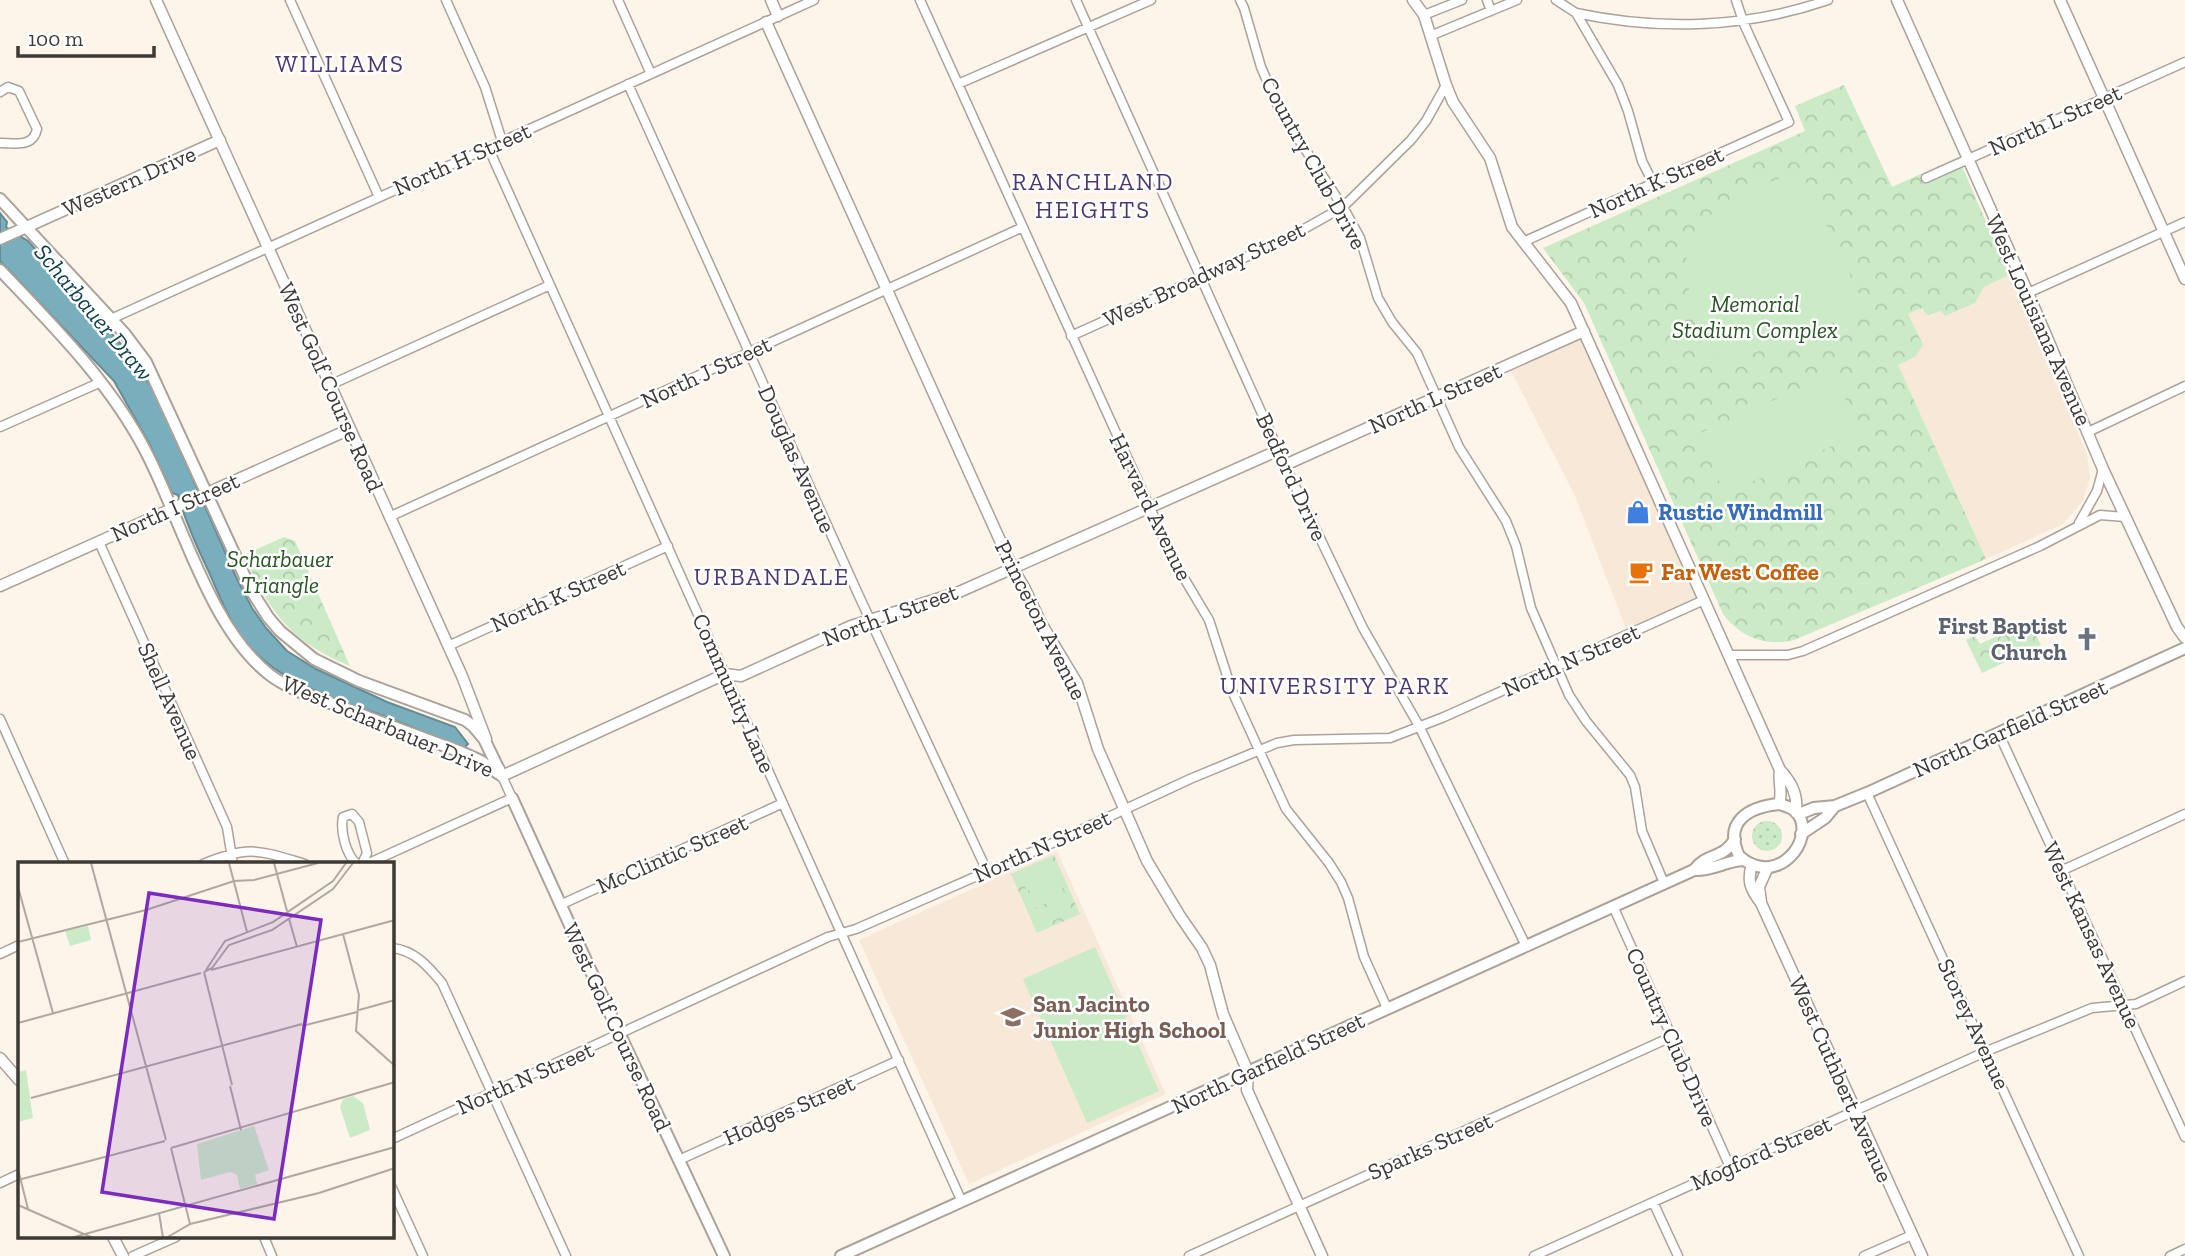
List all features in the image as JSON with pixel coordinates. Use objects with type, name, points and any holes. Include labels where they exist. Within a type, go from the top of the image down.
[{"type":"main road","name":"West Scharbauer Drive","points":[[0,199],[22,229],[129,339],[149,367],[204,494],[251,590],[280,631],[321,663],[359,681],[465,720],[484,739],[502,776]]},
{"type":"main road","name":"West Scharbauer Drive","points":[[0,270],[67,341],[122,411],[175,508],[220,614],[256,663],[296,691],[461,752],[488,765],[502,776]]},
{"type":"main road","name":"North Garfield Street","points":[[1835,806],[2185,648]]},
{"type":"main road","name":"West Golf Course Road","points":[[512,798],[724,1256]]},
{"type":"main road","points":[[1779,804],[1798,813],[1802,824],[1801,834],[1796,849],[1784,863],[1767,869],[1748,862],[1727,862],[1710,871],[1694,870],[1700,863],[1729,850],[1741,818],[1748,811],[1779,804]]},
{"type":"main road","points":[[1798,813],[1814,807],[1835,806]]},
{"type":"main road","points":[[1801,834],[1825,818],[1835,806]]},
{"type":"main road","points":[[1735,839],[1735,848],[1748,862]]},
{"type":"main road","name":"North Garfield Street","points":[[841,1256],[1694,870]]},
{"type":"street","name":"West Golf Course Road","points":[[156,0],[447,646],[502,776]]},
{"type":"street","points":[[290,0],[379,197]]},
{"type":"street","points":[[446,0],[485,87],[502,141]]},
{"type":"street","points":[[618,0],[651,74]]},
{"type":"street","points":[[771,0],[778,16]]},
{"type":"street","name":"North H Street","points":[[111,319],[814,0]]},
{"type":"street","name":"Harvard Avenue","points":[[920,0],[1175,563],[1209,620],[1232,691],[1286,809],[1341,882],[1364,957],[1387,1009]]},
{"type":"street","name":"Bedford Drive","points":[[1076,0],[1285,465],[1363,628],[1419,726],[1526,946]]},
{"type":"street","points":[[958,84],[1151,0]]},
{"type":"street","name":"Country Club Drive","points":[[1240,0],[1261,67],[1280,111],[1343,207],[1360,238],[1378,298],[1392,322],[1417,352],[1458,447],[1506,521],[1516,546],[1531,608],[1569,695],[1586,721],[1630,775],[1635,787],[1642,831],[1664,883]]},
{"type":"street","points":[[1413,0],[1424,16],[1453,102],[1490,158],[1512,226],[1572,303],[1780,770],[1790,780],[1798,799],[1798,813]]},
{"type":"street","points":[[1424,16],[1462,0]]},
{"type":"street","points":[[1487,0],[1491,11]]},
{"type":"street","points":[[1430,36],[1517,0]]},
{"type":"street","points":[[1556,0],[1576,13],[1609,20],[1667,25],[1742,20],[1792,11],[1828,0]]},
{"type":"street","points":[[1737,0],[1742,20]]},
{"type":"street","name":"West Louisiana Avenue","points":[[1897,0],[2028,293],[2103,469],[2177,627],[2185,638]]},
{"type":"street","points":[[2060,0],[2185,279]]},
{"type":"street","points":[[1576,13],[1618,85],[1640,153],[1653,183]]},
{"type":"street","name":"North K Street","points":[[1523,242],[1789,122],[1742,20]]},
{"type":"street","name":"Princeton Avenue","points":[[766,22],[1012,567],[1077,683],[1098,749],[1147,861],[1202,948],[1214,976],[1227,1023],[1248,1072],[1247,1090],[1322,1256]]},
{"type":"street","name":"North L Street","points":[[1926,178],[2185,62]]},
{"type":"street","name":"Douglas Avenue","points":[[628,84],[870,619],[988,871]]},
{"type":"street","name":"West Broadway Street","points":[[1071,336],[1288,238],[1343,207],[1411,140],[1426,121],[1446,85]]},
{"type":"street","points":[[0,92],[8,87],[19,91],[37,130],[34,139],[29,142],[0,143]]},
{"type":"street","name":"Western Drive","points":[[0,239],[220,140]]},
{"type":"street","name":"Community Lane","points":[[488,147],[962,1202]]},
{"type":"street","points":[[2028,293],[2185,222]]},
{"type":"street","name":"North J Street","points":[[389,517],[1023,227]]},
{"type":"street","points":[[330,385],[550,285]]},
{"type":"street","name":"North L Street","points":[[1285,465],[1584,331]]},
{"type":"street","points":[[0,427],[101,382]]},
{"type":"street","points":[[2088,432],[2185,386]]},
{"type":"street","name":"North I Street","points":[[0,586],[350,429]]},
{"type":"street","name":"North L Street","points":[[502,776],[725,674],[741,676],[870,619],[959,592],[1279,450]]},
{"type":"street","points":[[2078,525],[2097,491],[2103,469]]},
{"type":"street","points":[[1728,655],[1788,655],[1803,651],[2050,541],[2078,525],[2106,514],[2125,517]]},
{"type":"street","name":"Shell Avenue","points":[[99,542],[227,827],[233,862]]},
{"type":"street","name":"North K Street","points":[[447,646],[668,546]]},
{"type":"street","name":"North N Street","points":[[394,1138],[828,937],[856,929],[1258,750],[1294,740],[1390,738],[1704,600]]},
{"type":"street","points":[[0,719],[64,862]]},
{"type":"street","name":"West Kansas Avenue","points":[[1999,734],[2185,1137]]},
{"type":"street","points":[[1779,804],[1782,796],[1780,770]]},
{"type":"street","points":[[367,862],[512,798],[502,776]]},
{"type":"street","name":"Storey Avenue","points":[[1867,793],[2079,1256]]},
{"type":"street","name":"McClintic Street","points":[[560,905],[783,803]]},
{"type":"street","points":[[357,862],[350,859],[342,827],[343,817],[347,814],[352,814],[359,822],[367,853],[363,862]]},
{"type":"street","points":[[2063,870],[2185,814]]},
{"type":"street","points":[[208,862],[232,852],[253,850],[298,862]]},
{"type":"street","name":"West Cuthbert Avenue","points":[[1748,862],[1751,891],[1761,903],[1922,1256]]},
{"type":"street","points":[[1761,903],[1759,887],[1767,869]]},
{"type":"street","name":"Country Club Drive","points":[[1613,906],[1730,1167]]},
{"type":"street","points":[[0,954],[18,945]]},
{"type":"street","points":[[394,948],[403,949],[427,964],[442,983],[566,1256]]},
{"type":"street","name":"Mogford Street","points":[[1534,1256],[1987,1051],[2092,1009],[2136,1004],[2185,981]]},
{"type":"street","name":"Sparks Street","points":[[1189,1256],[1671,1037]]},
{"type":"street","points":[[0,1058],[18,1079]]},
{"type":"street","name":"Hodges Street","points":[[679,1160],[899,1060]]},
{"type":"street","points":[[0,1183],[18,1174]]},
{"type":"street","points":[[394,1192],[423,1256]]},
{"type":"street","points":[[1653,1202],[1678,1256]]},
{"type":"street","points":[[1864,1256],[1912,1234]]},
{"type":"street","points":[[114,1238],[123,1256]]},
{"type":"street","points":[[133,1256],[174,1238]]},
{"type":"street","points":[[264,1238],[272,1256]]},
{"type":"street","points":[[2170,1256],[2185,1249]]},
{"type":"shaded area","points":[[2009,275],[2087,454],[2090,478],[2083,501],[2063,524],[1986,559],[1898,365],[1915,357],[1908,314],[1923,308],[1928,317],[1941,311],[1945,316],[1975,303],[1984,287]]},
{"type":"shaded area","points":[[1583,331],[1703,600],[1628,634],[1575,496],[1508,365]]},
{"type":"shaded area","name":"San Jacinto Junior High School","points":[[1057,851],[1166,1094],[969,1184],[859,940]]},
{"type":"green space","name":"Memorial Stadium Complex","points":[[1844,85],[1892,187],[1958,157],[2009,275],[1984,287],[1975,303],[1945,316],[1941,311],[1928,316],[1922,308],[1908,314],[1923,345],[1915,357],[1898,365],[1986,559],[1794,640],[1764,641],[1737,629],[1723,614],[1584,303],[1543,248],[1805,131],[1795,106]]},
{"type":"green space","points":[[1800,170],[1863,302],[1856,314],[1722,365],[1698,315],[1688,285],[1686,260],[1692,239],[1703,222],[1719,208]]},
{"type":"green space","points":[[1834,373],[1861,433],[1725,494],[1698,434]]},
{"type":"green space","name":"Scharbauer Triangle","points":[[284,537],[295,541],[350,666],[312,647],[284,623],[253,575],[244,555]]},
{"type":"green space","points":[[2029,621],[2041,645],[1982,673],[1966,640],[1975,636],[1980,644]]},
{"type":"green space","points":[[1767,821],[1778,825],[1782,836],[1778,847],[1767,851],[1756,847],[1752,836],[1756,825]]},
{"type":"green space","points":[[1054,855],[1080,914],[1037,933],[1011,874]]},
{"type":"green space","points":[[1051,863],[1057,878],[1027,891],[1021,877]]},
{"type":"green space","points":[[1059,881],[1065,895],[1035,908],[1029,894]]},
{"type":"green space","points":[[1067,898],[1073,912],[1043,925],[1037,911]]},
{"type":"green space","points":[[1095,947],[1159,1091],[1087,1123],[1023,979]]},
{"type":"water","points":[[0,213],[7,222],[6,227],[28,241],[129,353],[156,395],[236,577],[266,628],[287,651],[316,669],[387,702],[455,727],[468,744],[464,748],[293,680],[260,657],[245,641],[224,607],[191,533],[178,495],[172,493],[150,445],[114,381],[0,261]]},
{"type":"place","name":"Rustic Windmill","points":[[1638,512]]},
{"type":"place","name":"Far West Coffee","points":[[1641,572]]},
{"type":"place","name":"First Baptist Church","points":[[2087,639]]},
{"type":"place","name":"San Jacinto Junior High School","points":[[1013,1017]]},
{"type":"district","name":"WILLIAMS","points":[[340,63]]},
{"type":"district","name":"RANCHLAND HEIGHTS","points":[[1093,195]]},
{"type":"district","name":"URBANDALE","points":[[772,576]]},
{"type":"district","name":"UNIVERSITY PARK","points":[[1335,685]]},
{"type":"water label","name":"Scharbauer Draw","points":[[94,312]]}]
